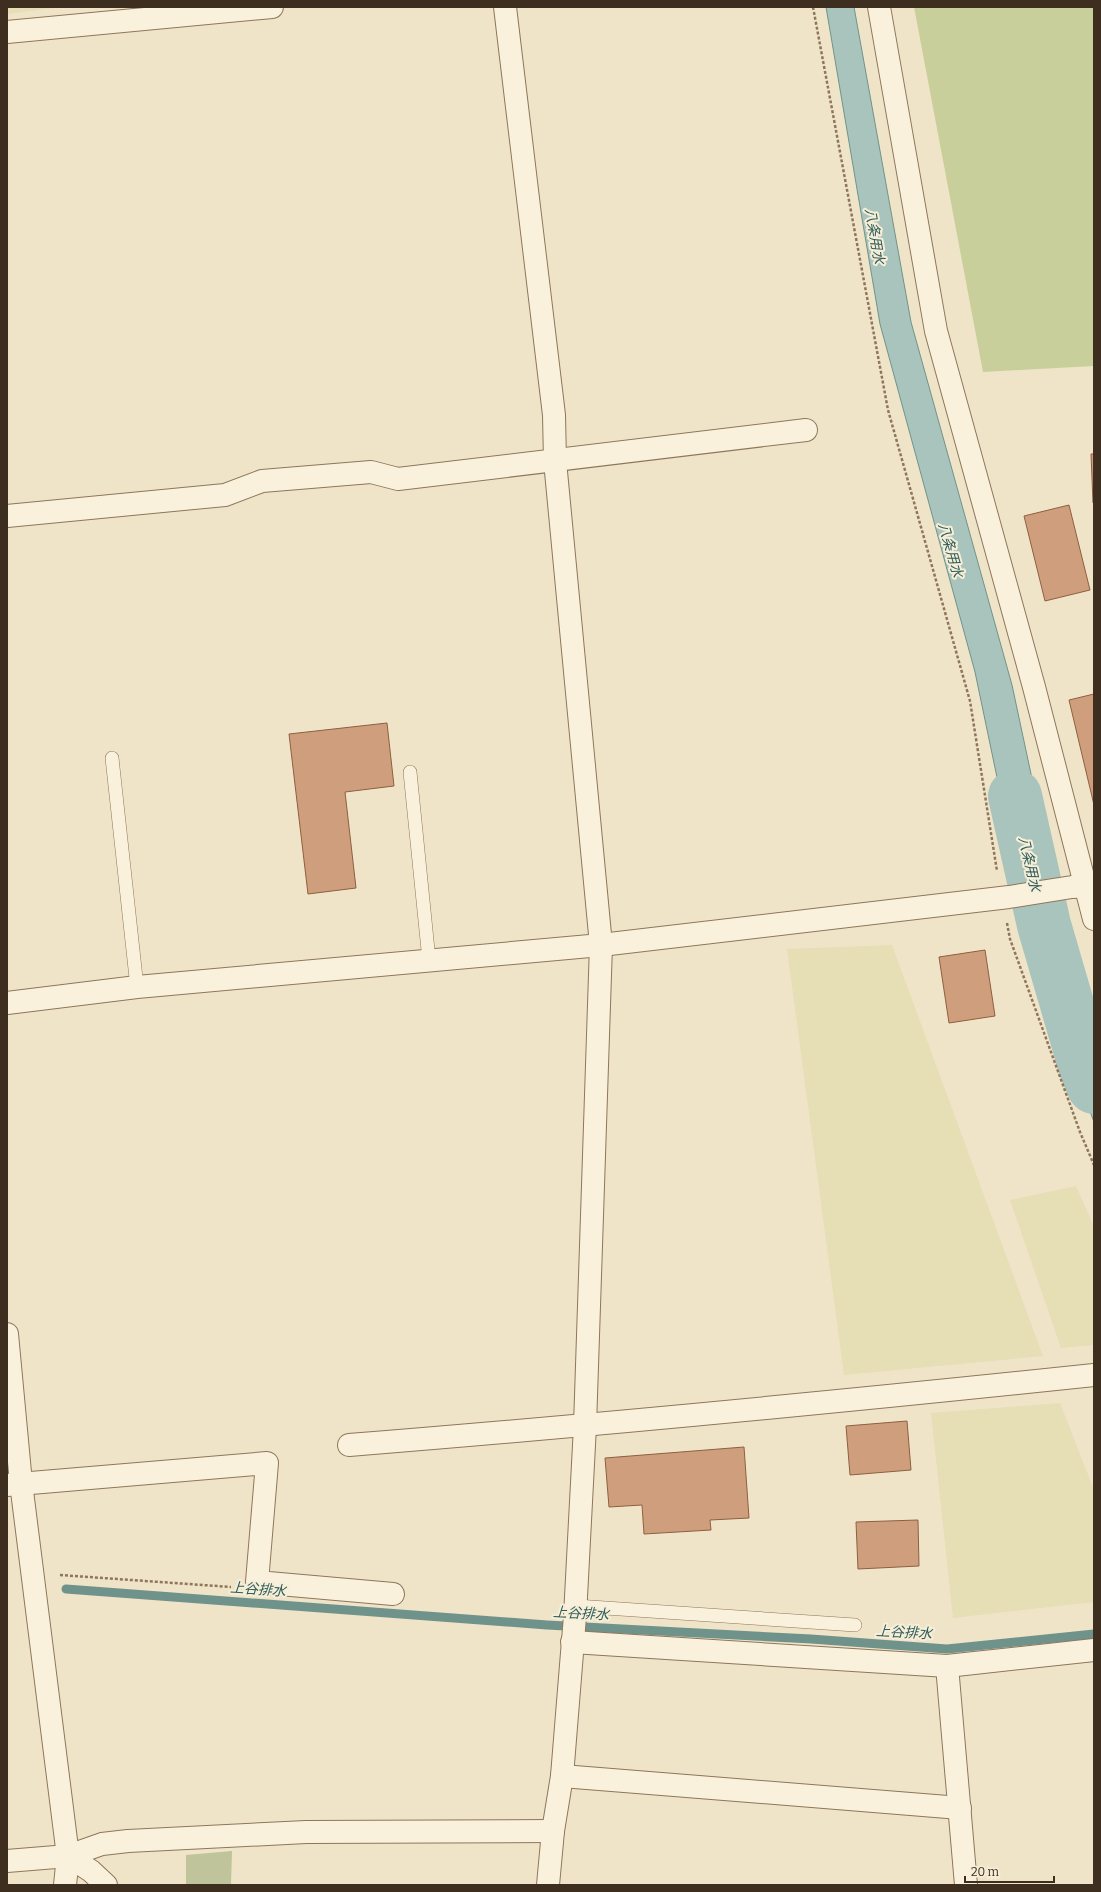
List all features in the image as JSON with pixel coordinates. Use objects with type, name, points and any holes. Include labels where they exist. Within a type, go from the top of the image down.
[{"type":"street","points":[[7,32],[272,7]]},
{"type":"street","points":[[506,7],[554,415],[554,461],[601,945],[585,1426],[574,1624],[562,1776],[552,1831],[548,1885]]},
{"type":"street","points":[[879,7],[936,331],[1090,887],[1094,919]]},
{"type":"street","points":[[7,516],[224,495],[262,480],[370,472],[398,479],[806,430]]},
{"type":"street","points":[[7,1003],[137,987],[601,945],[1005,897],[1072,887],[1090,887]]},
{"type":"street","points":[[7,1334],[14,1484],[32,1574],[68,1856],[65,1885]]},
{"type":"street","points":[[349,1445],[585,1426],[1094,1375]]},
{"type":"street","points":[[14,1484],[267,1464],[257,1582],[393,1594]]},
{"type":"street","points":[[574,1624],[947,1666],[1094,1650]]},
{"type":"street","points":[[947,1666],[966,1885]]},
{"type":"street","points":[[562,1776],[960,1808]]},
{"type":"street","points":[[7,1861],[68,1856],[102,1844],[306,1832],[552,1831]]},
{"type":"street","points":[[68,1856],[91,1871],[106,1885]]},
{"type":"lane","points":[[112,758],[137,987]]},
{"type":"lane","points":[[410,772],[430,960]]},
{"type":"lane","points":[[574,1624],[855,1625]]},
{"type":"path","points":[[813,7],[888,410],[970,701],[1005,897],[1010,939],[1080,1132],[1094,1165]]},
{"type":"path","points":[[32,1574],[246,1588],[257,1582]]},
{"type":"shaded area","points":[[7,7],[62,7],[7,14]]},
{"type":"shaded area","points":[[892,945],[1043,1356],[844,1375],[787,949]]},
{"type":"shaded area","points":[[1076,1186],[1094,1227],[1094,1345],[1061,1348],[1010,1200]]},
{"type":"shaded area","points":[[1060,1403],[1094,1490],[1094,1602],[953,1618],[931,1413]]},
{"type":"green space","points":[[914,7],[1094,7],[1094,366],[983,372]]},
{"type":"green space","points":[[232,1851],[231,1885],[186,1885],[186,1855]]},
{"type":"water","points":[[826,7],[854,7],[911,322],[1012,685],[1050,863],[1017,873],[975,672],[880,324]]},
{"type":"water","points":[[1058,914],[1087,1028],[1094,1047],[1094,1122],[1061,1035],[1029,915]]},
{"type":"building","points":[[1091,454],[1094,454],[1094,503],[1093,503]]},
{"type":"building","points":[[1069,505],[1090,590],[1045,601],[1024,516]]},
{"type":"building","points":[[1094,694],[1094,805],[1069,700]]},
{"type":"building","points":[[387,723],[394,786],[345,792],[356,888],[308,894],[289,734]]},
{"type":"building","points":[[985,950],[995,1016],[949,1023],[939,957]]},
{"type":"building","points":[[907,1421],[911,1470],[850,1475],[846,1426]]},
{"type":"building","points":[[744,1447],[749,1518],[710,1520],[711,1530],[644,1534],[642,1505],[609,1507],[605,1458]]},
{"type":"building","points":[[918,1520],[919,1566],[858,1569],[856,1522]]},
{"type":"waterway","name":"八条用水","points":[[1015,796],[1044,925],[1085,1066],[1094,1087]]},
{"type":"waterway","name":"上谷排水","points":[[66,1589],[547,1625],[811,1639],[947,1649],[1094,1634]]}]
